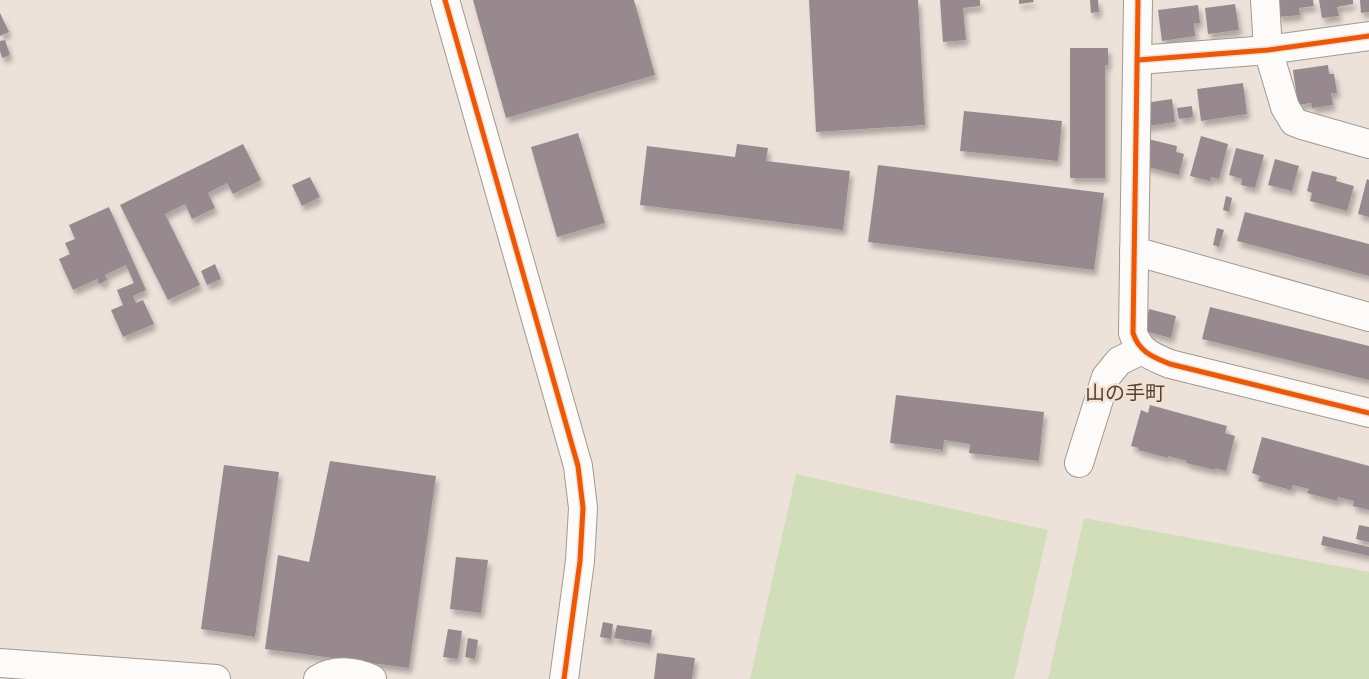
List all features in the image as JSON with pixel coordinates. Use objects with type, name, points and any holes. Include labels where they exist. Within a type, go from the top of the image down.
[{"type":"street","points":[[445,0],[578,466],[583,508],[580,561],[564,679]]},
{"type":"street","points":[[1138,0],[1133,334],[1136,342],[1142,350],[1152,357],[1170,364],[1369,413]]},
{"type":"street","points":[[1265,0],[1268,50],[1285,106],[1294,122],[1302,126],[1369,144]]},
{"type":"street","points":[[1138,60],[1268,50],[1369,36]]},
{"type":"street","points":[[1134,251],[1369,317]]},
{"type":"street","points":[[1079,463],[1106,377],[1119,361],[1142,350]]},
{"type":"street","points":[[0,663],[216,679]]},
{"type":"street","points":[[318,679],[343,672],[364,675],[372,679]]},
{"type":"green space","points":[[796,474],[1048,530],[1014,679],[750,679]]},
{"type":"green space","points":[[1084,518],[1369,572],[1369,679],[1048,679]]},
{"type":"building","points":[[473,0],[634,0],[655,75],[506,118]]},
{"type":"building","points":[[809,0],[918,0],[925,125],[816,132]]},
{"type":"building","points":[[940,0],[980,0],[980,6],[963,8],[966,40],[943,42]]},
{"type":"building","points":[[1019,0],[1033,0],[1034,2],[1019,4]]},
{"type":"building","points":[[1090,0],[1098,0],[1099,12],[1091,13]]},
{"type":"building","points":[[1276,0],[1313,0],[1314,6],[1299,8],[1300,15],[1278,17]]},
{"type":"building","points":[[1319,0],[1353,0],[1353,4],[1337,7],[1339,16],[1322,18]]},
{"type":"building","points":[[1360,0],[1369,0],[1369,12],[1361,13]]},
{"type":"building","points":[[1235,4],[1239,30],[1208,34],[1205,8]]},
{"type":"building","points":[[1198,5],[1200,23],[1194,23],[1195,36],[1162,41],[1158,10]]},
{"type":"building","points":[[0,13],[9,32],[0,36]]},
{"type":"building","points":[[5,40],[10,55],[2,58],[0,41]]},
{"type":"building","points":[[1070,48],[1108,48],[1108,65],[1105,65],[1105,178],[1070,178]]},
{"type":"building","points":[[1328,65],[1329,74],[1334,74],[1337,93],[1331,93],[1333,105],[1312,108],[1311,103],[1298,105],[1293,70]]},
{"type":"building","points":[[1243,83],[1247,114],[1201,121],[1197,89]]},
{"type":"building","points":[[1172,99],[1175,122],[1141,127],[1138,104]]},
{"type":"building","points":[[1192,106],[1193,117],[1179,119],[1177,108]]},
{"type":"building","points":[[964,111],[1062,121],[1058,161],[960,151]]},
{"type":"building","points":[[578,133],[605,223],[557,237],[531,147]]},
{"type":"building","points":[[1201,136],[1228,144],[1219,179],[1211,177],[1210,181],[1190,176]]},
{"type":"building","points":[[1144,138],[1177,146],[1176,152],[1184,154],[1179,175],[1140,165]]},
{"type":"building","points":[[243,144],[261,180],[233,194],[227,183],[208,193],[215,208],[192,219],[185,204],[165,214],[200,285],[168,300],[120,205]]},
{"type":"building","points":[[737,144],[768,148],[766,161],[850,171],[843,230],[640,205],[647,146],[735,157]]},
{"type":"building","points":[[1236,148],[1264,155],[1255,188],[1241,185],[1242,179],[1229,175]]},
{"type":"building","points":[[1275,159],[1299,166],[1292,191],[1268,185]]},
{"type":"building","points":[[878,165],[1104,193],[1094,270],[868,242]]},
{"type":"building","points":[[1312,171],[1337,177],[1336,181],[1354,186],[1347,211],[1310,201],[1312,193],[1307,191]]},
{"type":"building","points":[[310,177],[320,197],[302,206],[292,185]]},
{"type":"building","points":[[1367,179],[1369,180],[1369,217],[1358,214]]},
{"type":"building","points":[[1226,196],[1232,198],[1229,212],[1223,210]]},
{"type":"building","points":[[109,207],[146,290],[133,296],[136,303],[143,300],[154,324],[123,337],[111,310],[123,305],[117,290],[134,283],[126,265],[105,275],[107,280],[99,284],[97,279],[73,290],[59,259],[70,254],[65,243],[75,239],[69,225]]},
{"type":"building","points":[[1245,212],[1369,244],[1369,276],[1237,241]]},
{"type":"building","points":[[1217,228],[1224,230],[1219,247],[1213,245]]},
{"type":"building","points":[[215,264],[221,279],[207,285],[201,271]]},
{"type":"building","points":[[1210,307],[1369,346],[1369,380],[1202,339]]},
{"type":"building","points":[[1149,309],[1176,316],[1171,338],[1144,331]]},
{"type":"building","points":[[896,395],[1044,412],[1039,461],[969,453],[970,444],[944,440],[943,450],[890,443]]},
{"type":"building","points":[[1150,405],[1227,426],[1225,433],[1235,436],[1226,471],[1186,463],[1187,461],[1138,450],[1139,448],[1131,446],[1141,410],[1148,413]]},
{"type":"building","points":[[1262,437],[1369,466],[1369,510],[1353,506],[1354,501],[1338,497],[1337,501],[1307,493],[1309,489],[1293,485],[1291,490],[1258,481],[1260,476],[1252,473]]},
{"type":"building","points":[[330,461],[436,476],[409,668],[265,649],[278,555],[309,562]]},
{"type":"building","points":[[224,465],[279,472],[255,637],[201,629]]},
{"type":"building","points":[[1359,525],[1369,527],[1369,542],[1356,539]]},
{"type":"building","points":[[1323,536],[1369,547],[1369,556],[1321,545]]},
{"type":"building","points":[[456,557],[488,560],[481,613],[450,609]]},
{"type":"building","points":[[603,622],[613,624],[611,639],[600,637]]},
{"type":"building","points":[[617,625],[652,630],[650,644],[614,638]]},
{"type":"building","points":[[448,629],[462,631],[458,659],[443,657]]},
{"type":"building","points":[[468,638],[478,640],[475,659],[465,657]]},
{"type":"building","points":[[657,653],[695,658],[692,679],[654,679]]},
{"type":"cycle path","points":[[445,0],[578,466],[583,508],[580,561],[564,679]]},
{"type":"cycle path","points":[[1138,0],[1133,333],[1136,340],[1147,353],[1170,364],[1369,413]]},
{"type":"cycle path","points":[[1138,60],[1268,50],[1369,36]]},
{"type":"district","name":"山の手町","points":[[1125,393]]}]
